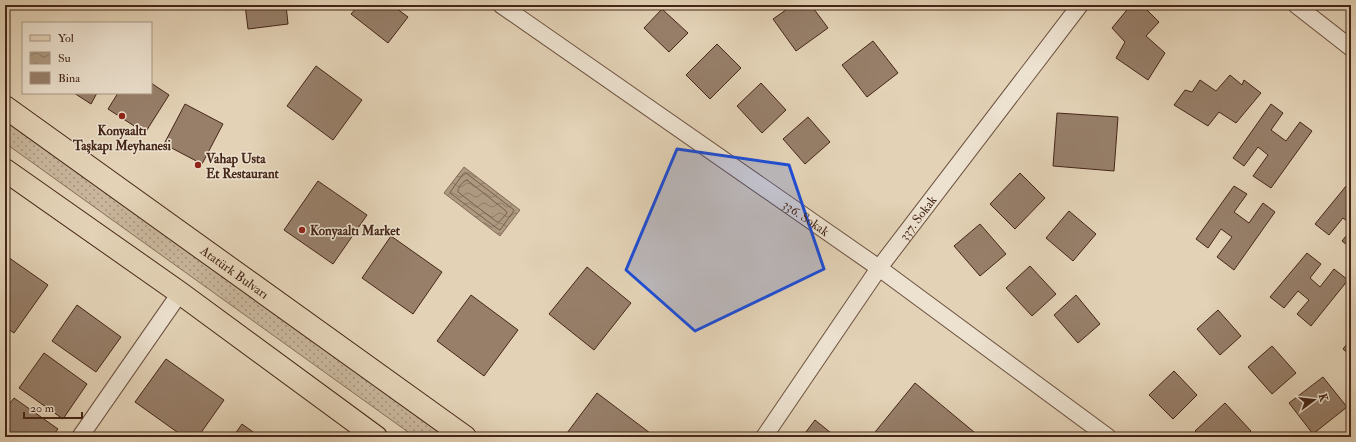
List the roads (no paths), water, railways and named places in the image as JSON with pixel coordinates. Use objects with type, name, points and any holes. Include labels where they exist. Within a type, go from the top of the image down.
[{"type":"main road","name":"Atatürk Bulvarı","points":[[5,107],[465,437]]},
{"type":"main road","points":[[5,170],[180,293],[376,437]]},
{"type":"street","name":"336. Sokak","points":[[501,5],[879,268],[1108,437]]},
{"type":"street","name":"337. Sokak","points":[[764,437],[879,268],[1080,5]]},
{"type":"street","points":[[1296,5],[1351,48]]},
{"type":"street","points":[[80,437],[180,293]]},
{"type":"water","points":[[464,167],[520,210],[500,236],[444,193]]},
{"type":"place","name":"Konyaaltı Taşkapı Meyhanesi","points":[[122,116]]},
{"type":"place","name":"Vahap Usta Et Restaurant","points":[[198,165]]},
{"type":"place","name":"Konyaaltı Market","points":[[302,230]]}]
